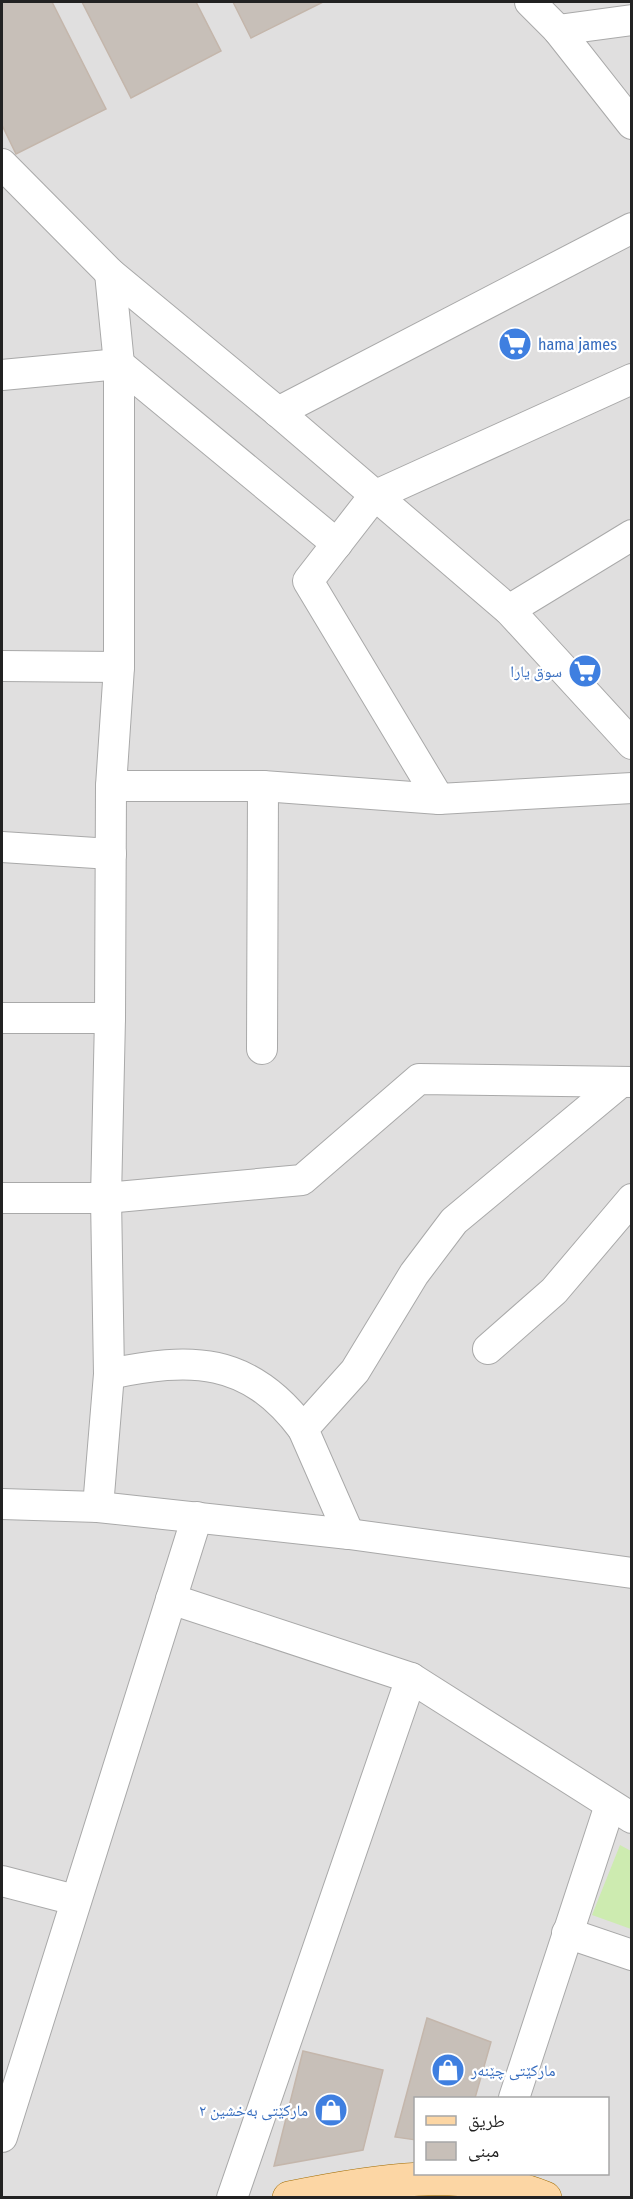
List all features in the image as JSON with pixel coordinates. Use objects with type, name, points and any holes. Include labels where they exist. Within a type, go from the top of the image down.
[{"type":"main road","points":[[289,2198],[403,2181],[489,2177],[545,2198]]},
{"type":"street","points":[[530,2],[558,30],[632,124]]},
{"type":"street","points":[[558,30],[632,20]]},
{"type":"street","points":[[2,164],[110,273],[278,412],[509,610],[632,744]]},
{"type":"street","points":[[278,412],[632,228]]},
{"type":"street","points":[[98,1507],[109,1374],[106,1198],[110,1018],[111,786],[119,667],[119,364],[110,273]]},
{"type":"street","points":[[2,375],[119,364],[337,544]]},
{"type":"street","points":[[439,800],[308,581],[374,496],[632,379]]},
{"type":"street","points":[[509,610],[632,535]]},
{"type":"street","points":[[2,666],[119,667]]},
{"type":"street","points":[[111,786],[264,786],[439,800],[632,788]]},
{"type":"street","points":[[262,1049],[264,786]]},
{"type":"street","points":[[2,847],[111,854]]},
{"type":"street","points":[[2,1018],[110,1018]]},
{"type":"street","points":[[2,1198],[106,1198],[302,1180],[419,1079],[628,1086]]},
{"type":"street","points":[[303,1429],[355,1371],[414,1274],[454,1221],[628,1086]]},
{"type":"street","points":[[488,1349],[554,1291],[632,1199]]},
{"type":"street","points":[[109,1374],[162,1364],[183,1363],[220,1369],[255,1383],[274,1396],[303,1429],[349,1534]]},
{"type":"street","points":[[2,1504],[98,1507],[197,1517],[349,1534],[632,1573]]},
{"type":"street","points":[[2,2137],[11,2076],[75,1900],[197,1517]]},
{"type":"street","points":[[171,1599],[411,1678],[621,1811],[567,1933],[514,2097]]},
{"type":"street","points":[[232,2198],[411,1678]]},
{"type":"street","points":[[2,1881],[75,1900]]},
{"type":"street","points":[[567,1933],[632,1955]]},
{"type":"shaded area","points":[[2,2],[631,2],[631,2197],[2,2198]]},
{"type":"green space","points":[[620,1845],[631,1851],[631,1929],[592,1915]]},
{"type":"building","points":[[2,2],[52,2],[106,109],[16,154],[2,125]]},
{"type":"building","points":[[82,2],[196,2],[221,51],[131,98]]},
{"type":"building","points":[[233,2],[323,2],[251,38]]},
{"type":"building","name":"مارکێتی چێنەر","points":[[427,2018],[491,2042],[475,2097],[414,2097],[414,2140],[395,2137]]},
{"type":"building","name":"مارکێتی بەخشین ٢","points":[[303,2051],[383,2070],[363,2150],[274,2166]]},
{"type":"place","name":"hama james","points":[[515,344]]},
{"type":"place","name":"سوق یارا","points":[[585,671]]},
{"type":"place","name":"مارکێتی چێنەر","points":[[448,2070]]},
{"type":"place","name":"مارکێتی بەخشین ٢","points":[[331,2110]]}]
